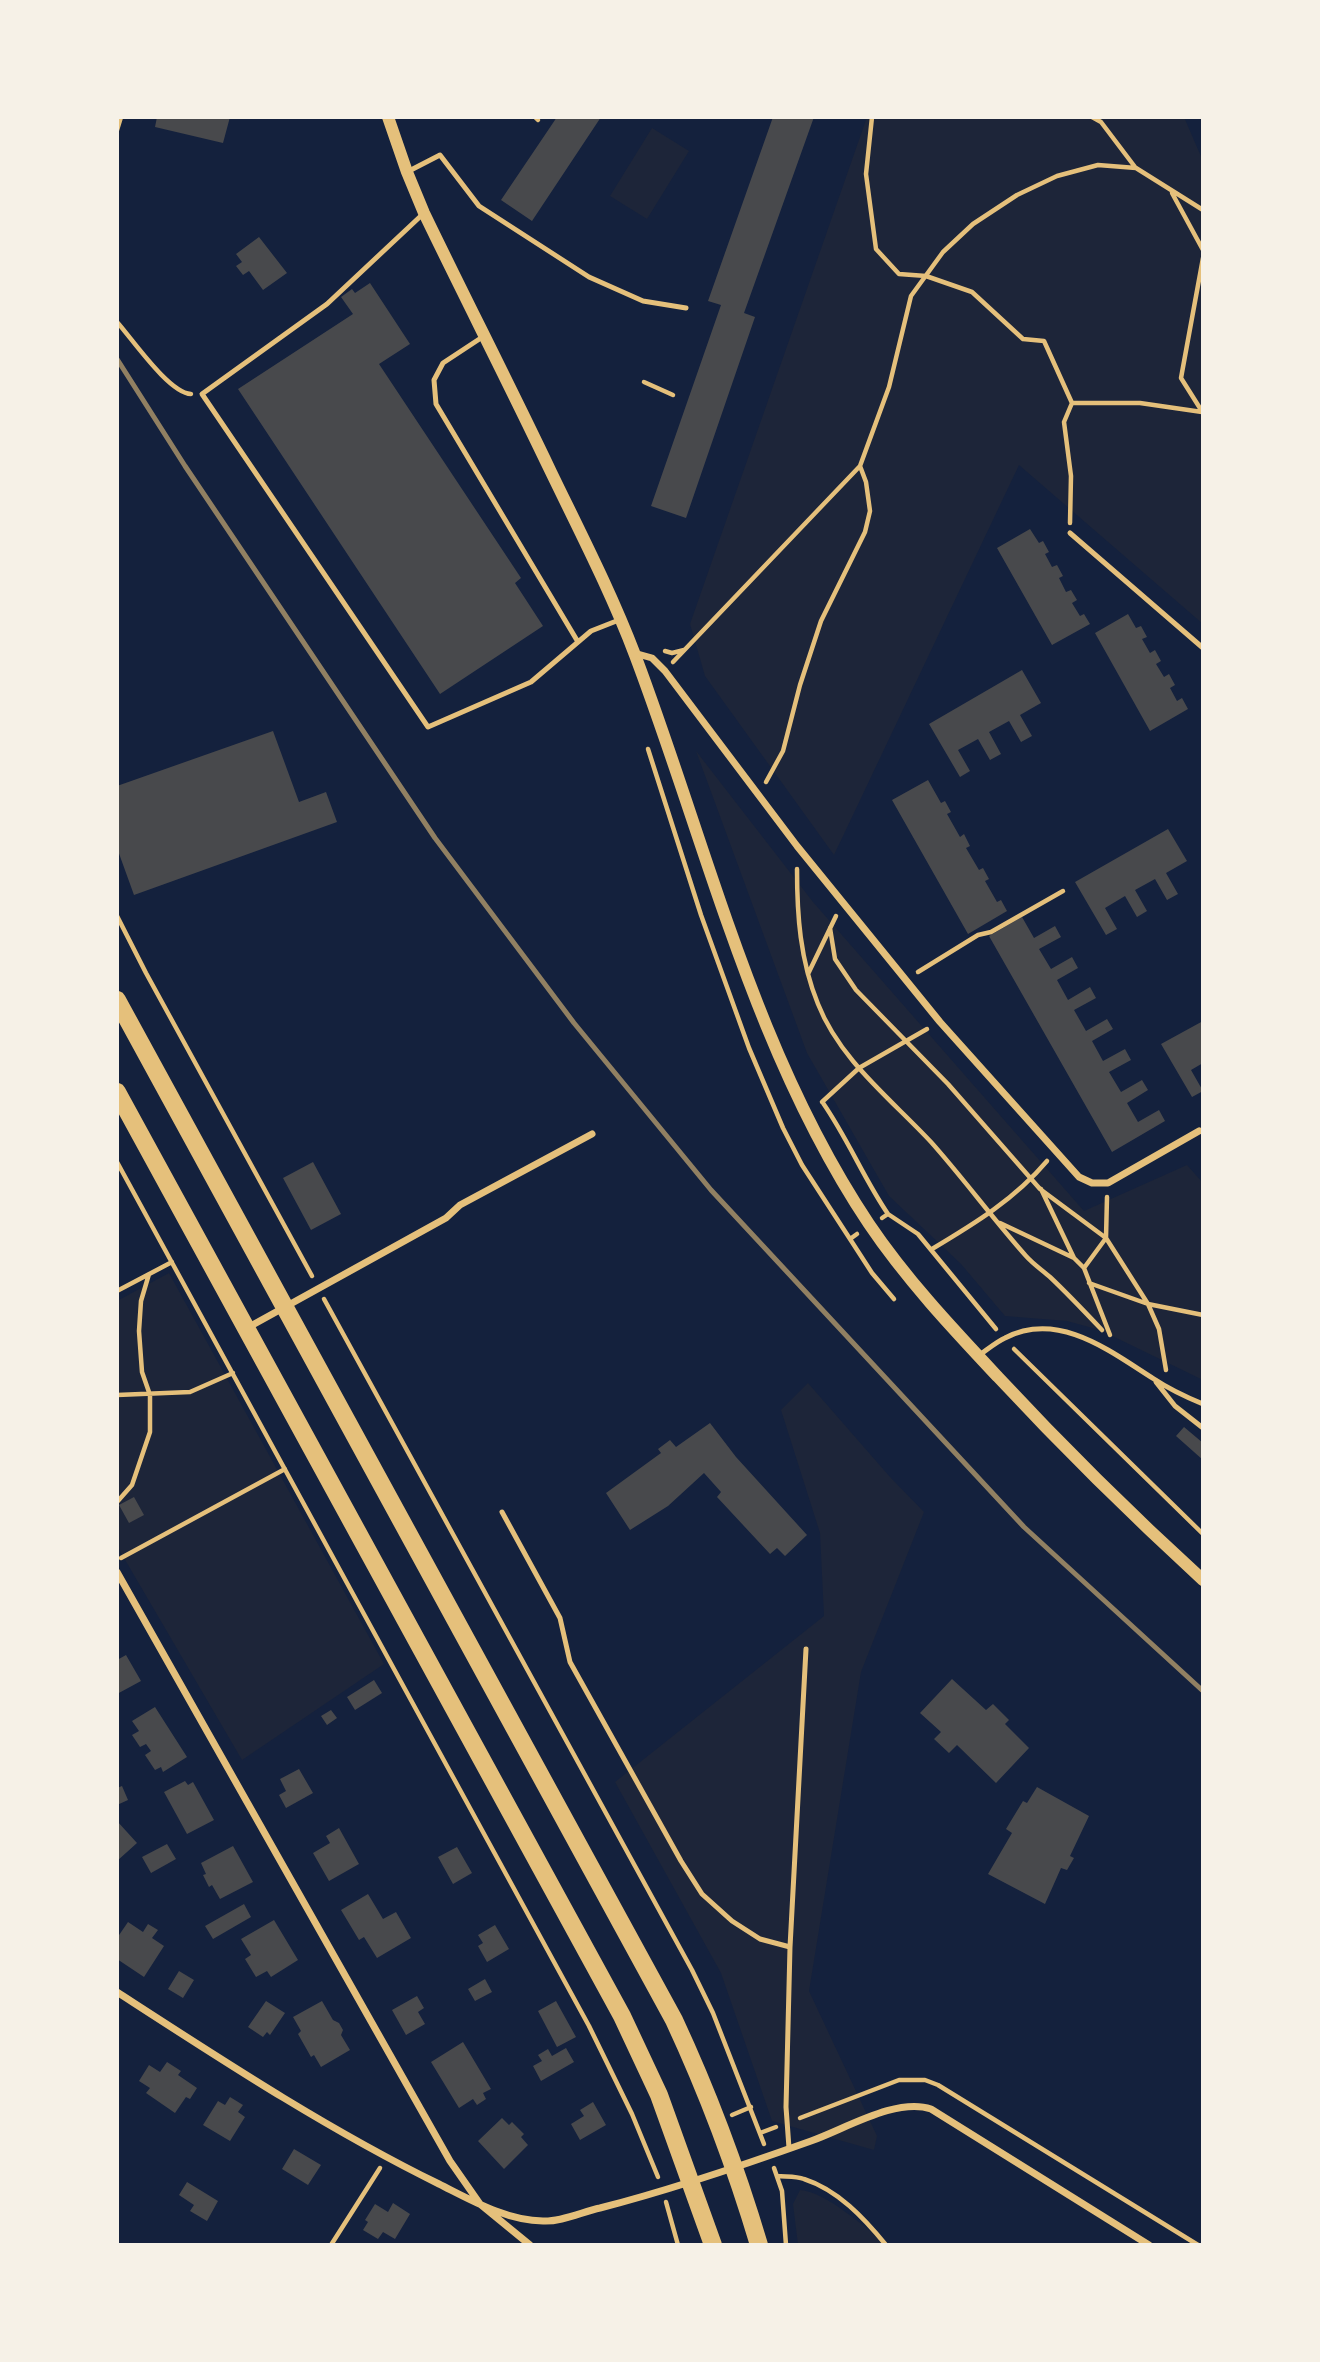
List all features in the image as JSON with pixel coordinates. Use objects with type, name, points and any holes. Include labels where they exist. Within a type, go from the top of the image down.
[{"type":"main road","points":[[117,1000],[674,2020],[699,2073],[759,2245]]},
{"type":"main road","points":[[117,1092],[622,2016],[659,2095],[713,2245]]},
{"type":"street","points":[[388,117],[424,213],[620,619],[763,1018],[823,1144],[871,1226],[906,1273],[978,1356],[1093,1477],[1203,1580]]},
{"type":"street","points":[[634,653],[652,658],[665,671],[759,797],[843,903],[968,1055],[1079,1177],[1092,1183],[1108,1182],[1201,1130]]},
{"type":"street","points":[[246,1329],[446,1219],[460,1205],[592,1133]]},
{"type":"street","points":[[117,1572],[450,2161],[480,2204],[530,2245]]},
{"type":"street","points":[[117,1992],[198,2045],[386,2158],[480,2204],[519,2217],[545,2222],[664,2192],[892,2109],[920,2105],[931,2109],[1149,2245]]},
{"type":"lane","points":[[407,172],[440,155],[479,206],[589,277],[643,301],[686,308]]},
{"type":"lane","points":[[424,213],[327,304],[202,394],[428,727],[531,682],[591,631],[620,619]]},
{"type":"lane","points":[[484,336],[443,363],[433,380],[436,404],[578,642]]},
{"type":"lane","points":[[1070,533],[1203,648]]},
{"type":"lane","points":[[978,1356],[1004,1338],[1033,1330],[1052,1329],[1093,1341],[1169,1388],[1203,1404]]},
{"type":"lane","points":[[1154,1379],[1175,1406],[1203,1427]]},
{"type":"lane","points":[[502,1512],[560,1619],[570,1662],[702,1894],[732,1921],[760,1939],[790,1947]]},
{"type":"lane","points":[[789,2148],[786,2107],[790,1947],[806,1649]]},
{"type":"path","points":[[117,130],[121,117]]},
{"type":"path","points":[[872,117],[866,174],[876,249],[898,274],[926,276],[972,292],[1023,339],[1044,341],[1072,403],[1064,422],[1071,476],[1070,533]]},
{"type":"path","points":[[1092,117],[1101,122],[1136,168],[1203,210]]},
{"type":"path","points":[[665,671],[860,466],[889,387],[911,296],[943,252],[973,224],[1017,195],[1056,176],[1098,165],[1136,168]]},
{"type":"path","points":[[1172,192],[1203,250]]},
{"type":"path","points":[[1203,258],[1181,378],[1203,413]]},
{"type":"path","points":[[117,322],[164,379],[182,393],[202,394]]},
{"type":"path","points":[[644,382],[673,395]]},
{"type":"path","points":[[1072,403],[1140,403],[1203,413]]},
{"type":"path","points":[[759,797],[783,751],[800,685],[821,621],[865,532],[870,511],[866,482],[860,466]]},
{"type":"path","points":[[646,744],[701,915],[749,1048],[783,1128],[802,1165],[872,1273],[894,1299]]},
{"type":"path","points":[[797,846],[800,942],[818,1006],[834,1035],[859,1068],[938,1150],[1028,1258],[1050,1276],[1111,1340],[1084,1269],[1074,1258],[1040,1189]]},
{"type":"path","points":[[906,980],[978,935],[991,932],[1063,891]]},
{"type":"path","points":[[808,976],[843,903]]},
{"type":"path","points":[[117,916],[692,1970],[751,2107]]},
{"type":"path","points":[[830,928],[835,959],[856,990],[948,1084],[1040,1189],[1106,1238],[1148,1304],[1159,1329],[1169,1388]]},
{"type":"path","points":[[822,1102],[859,1068],[919,1034]]},
{"type":"path","points":[[816,1094],[842,1131],[888,1214],[918,1234],[1004,1338],[1091,1427],[1203,1534]]},
{"type":"path","points":[[117,1162],[589,2026],[632,2114],[664,2192],[678,2245]]},
{"type":"path","points":[[932,1249],[990,1214],[1039,1170]]},
{"type":"path","points":[[1084,1269],[1106,1238],[1108,1182]]},
{"type":"path","points":[[850,1238],[888,1214]]},
{"type":"path","points":[[996,1221],[1074,1258]]},
{"type":"path","points":[[117,1291],[173,1262]]},
{"type":"path","points":[[117,1502],[132,1485],[150,1432],[150,1395],[142,1372],[139,1331],[141,1301],[149,1274]]},
{"type":"path","points":[[1089,1283],[1148,1304],[1203,1315]]},
{"type":"path","points":[[117,1395],[190,1392],[233,1373]]},
{"type":"path","points":[[117,1560],[286,1469]]},
{"type":"path","points":[[331,2245],[386,2158]]},
{"type":"path","points":[[777,2176],[804,2178],[833,2195],[863,2217],[886,2245]]},
{"type":"shaded area","points":[[867,117],[1184,117],[1203,161],[1203,624],[1019,465],[834,855],[705,676],[690,624]]},
{"type":"shaded area","points":[[652,128],[689,151],[647,219],[610,196]]},
{"type":"shaded area","points":[[696,751],[813,902],[1084,1211],[1187,1165],[1203,1183],[1203,1380],[1100,1330],[1067,1321],[1005,1316],[961,1264],[889,1196],[807,1053]]},
{"type":"shaded area","points":[[169,1273],[384,1664],[242,1760],[117,1546],[117,1301]]},
{"type":"shaded area","points":[[808,1383],[924,1512],[861,1672],[809,1991],[877,2136],[874,2150],[772,2121],[721,1973],[615,1782],[824,1616],[820,1533],[781,1410]]},
{"type":"shaded area","points":[[800,2190],[811,2192],[834,2204],[888,2245],[798,2245],[793,2204]]},
{"type":"building","points":[[157,117],[230,117],[223,143],[155,127]]},
{"type":"building","points":[[557,117],[601,117],[532,221],[501,200]]},
{"type":"building","points":[[773,117],[814,117],[744,313],[755,317],[686,518],[651,506],[721,305],[708,301]]},
{"type":"building","points":[[259,237],[287,273],[263,290],[249,271],[243,275],[236,266],[242,262],[236,254]]},
{"type":"building","points":[[370,283],[410,344],[379,364],[521,578],[515,583],[543,626],[440,694],[238,389],[353,314],[341,297],[352,289],[355,293]]},
{"type":"building","points":[[1030,529],[1039,543],[1043,541],[1049,552],[1045,554],[1052,567],[1057,565],[1063,576],[1059,578],[1066,592],[1071,590],[1077,600],[1072,603],[1080,616],[1084,614],[1090,624],[1052,645],[997,548]]},
{"type":"building","points":[[1128,614],[1136,628],[1141,626],[1147,637],[1142,639],[1150,653],[1155,650],[1161,661],[1156,664],[1164,677],[1169,674],[1175,685],[1170,688],[1177,701],[1182,698],[1188,709],[1150,731],[1095,633]]},
{"type":"building","points":[[1022,670],[1041,703],[1020,715],[1032,736],[1021,742],[1009,721],[989,732],[1001,754],[990,760],[978,739],[958,750],[970,771],[960,777],[929,724]]},
{"type":"building","points":[[273,731],[299,802],[326,792],[337,822],[134,895],[117,848],[117,786]]},
{"type":"building","points":[[928,780],[941,803],[945,801],[951,812],[947,814],[960,837],[964,834],[970,846],[966,848],[979,870],[983,868],[989,879],[985,881],[997,902],[1001,900],[1007,911],[968,934],[892,800]]},
{"type":"building","points":[[1168,829],[1187,861],[1166,873],[1178,894],[1167,900],[1155,879],[1135,890],[1147,911],[1137,917],[1125,896],[1105,908],[1117,929],[1106,935],[1075,882]]},
{"type":"building","points":[[1022,917],[1034,938],[1055,926],[1061,937],[1039,949],[1051,969],[1072,957],[1078,968],[1057,980],[1068,1000],[1090,987],[1096,998],[1074,1010],[1086,1031],[1107,1019],[1113,1029],[1092,1041],[1103,1061],[1125,1049],[1131,1060],[1109,1072],[1121,1092],[1142,1080],[1148,1090],[1127,1103],[1138,1122],[1159,1110],[1165,1121],[1112,1152],[989,936]]},
{"type":"building","points":[[1203,1021],[1203,1063],[1191,1070],[1203,1091],[1192,1097],[1161,1044]]},
{"type":"building","points":[[313,1162],[341,1214],[311,1230],[283,1178]]},
{"type":"building","points":[[710,1423],[736,1457],[807,1535],[785,1556],[777,1548],[770,1554],[717,1497],[721,1492],[704,1473],[668,1506],[630,1530],[606,1493],[661,1453],[658,1449],[670,1440],[676,1447]]},
{"type":"building","points":[[1184,1427],[1203,1443],[1203,1460],[1176,1436]]},
{"type":"building","points":[[134,1497],[144,1515],[129,1523],[119,1505]]},
{"type":"building","points":[[126,1655],[141,1681],[117,1694],[117,1660]]},
{"type":"building","points":[[952,1679],[986,1710],[993,1704],[1009,1720],[1005,1724],[1029,1748],[996,1783],[957,1745],[949,1753],[934,1739],[941,1732],[920,1713]]},
{"type":"building","points":[[374,1680],[382,1693],[355,1710],[347,1697]]},
{"type":"building","points":[[155,1707],[187,1757],[163,1772],[161,1767],[155,1770],[145,1755],[151,1751],[146,1744],[140,1747],[132,1735],[139,1731],[132,1721]]},
{"type":"building","points":[[331,1710],[337,1718],[327,1725],[321,1716]]},
{"type":"building","points":[[299,1769],[313,1793],[286,1808],[279,1795],[286,1791],[280,1779]]},
{"type":"building","points":[[185,1781],[188,1785],[193,1782],[214,1820],[187,1834],[164,1792]]},
{"type":"building","points":[[122,1786],[128,1800],[117,1805],[117,1788]]},
{"type":"building","points":[[1037,1787],[1089,1816],[1070,1856],[1074,1858],[1067,1870],[1061,1868],[1045,1904],[988,1874],[1012,1833],[1006,1829],[1023,1801],[1027,1803]]},
{"type":"building","points":[[117,1821],[137,1843],[117,1861]]},
{"type":"building","points":[[339,1828],[359,1864],[329,1881],[313,1853],[330,1843],[326,1836]]},
{"type":"building","points":[[167,1844],[176,1859],[151,1873],[142,1857]]},
{"type":"building","points":[[233,1846],[253,1882],[220,1899],[212,1885],[209,1887],[201,1863]]},
{"type":"building","points":[[457,1847],[472,1873],[453,1884],[438,1857]]},
{"type":"building","points":[[368,1894],[383,1919],[396,1912],[411,1938],[377,1958],[364,1937],[359,1940],[341,1910]]},
{"type":"building","points":[[244,1904],[251,1917],[213,1939],[205,1926]]},
{"type":"building","points":[[274,1920],[298,1960],[271,1977],[267,1971],[256,1977],[245,1959],[251,1955],[241,1939]]},
{"type":"building","points":[[128,1922],[143,1932],[148,1924],[158,1930],[152,1938],[164,1946],[144,1977],[117,1959],[117,1938]]},
{"type":"building","points":[[495,1925],[509,1949],[487,1962],[478,1946],[483,1943],[478,1935]]},
{"type":"building","points":[[179,1971],[194,1980],[183,1998],[168,1989]]},
{"type":"building","points":[[485,1979],[492,1992],[475,2001],[468,1989]]},
{"type":"building","points":[[417,1996],[424,2008],[418,2012],[425,2024],[406,2035],[392,2010]]},
{"type":"building","points":[[266,2001],[285,2013],[270,2035],[267,2032],[263,2037],[248,2027]]},
{"type":"building","points":[[322,2001],[333,2020],[339,2023],[343,2030],[341,2035],[350,2050],[321,2067],[314,2055],[311,2057],[298,2034],[301,2031],[293,2017]]},
{"type":"building","points":[[556,2001],[576,2037],[557,2047],[538,2011]]},
{"type":"building","points":[[463,2042],[491,2089],[483,2093],[486,2099],[477,2105],[473,2099],[459,2108],[431,2062]]},
{"type":"building","points":[[566,2048],[574,2062],[541,2081],[533,2066],[542,2061],[538,2055],[548,2049],[552,2056]]},
{"type":"building","points":[[167,2062],[181,2071],[178,2075],[197,2088],[190,2099],[186,2097],[175,2113],[146,2093],[150,2088],[139,2081],[149,2065],[160,2072]]},
{"type":"building","points":[[230,2097],[243,2105],[238,2112],[245,2117],[230,2141],[203,2125],[218,2101],[225,2105]]},
{"type":"building","points":[[593,2102],[606,2125],[580,2140],[571,2124],[584,2116],[580,2110]]},
{"type":"building","points":[[502,2118],[509,2125],[512,2122],[524,2134],[521,2137],[528,2145],[504,2169],[478,2141]]},
{"type":"building","points":[[294,2149],[321,2165],[308,2185],[282,2169]]},
{"type":"building","points":[[187,2182],[218,2201],[207,2221],[190,2211],[194,2205],[179,2195]]},
{"type":"building","points":[[393,2203],[410,2214],[395,2239],[383,2232],[378,2239],[363,2230],[368,2222],[365,2220],[375,2204],[388,2212]]},
{"type":"railway","points":[[117,359],[185,466],[435,838],[574,1023],[711,1190],[1024,1527],[1203,1691]]}]
